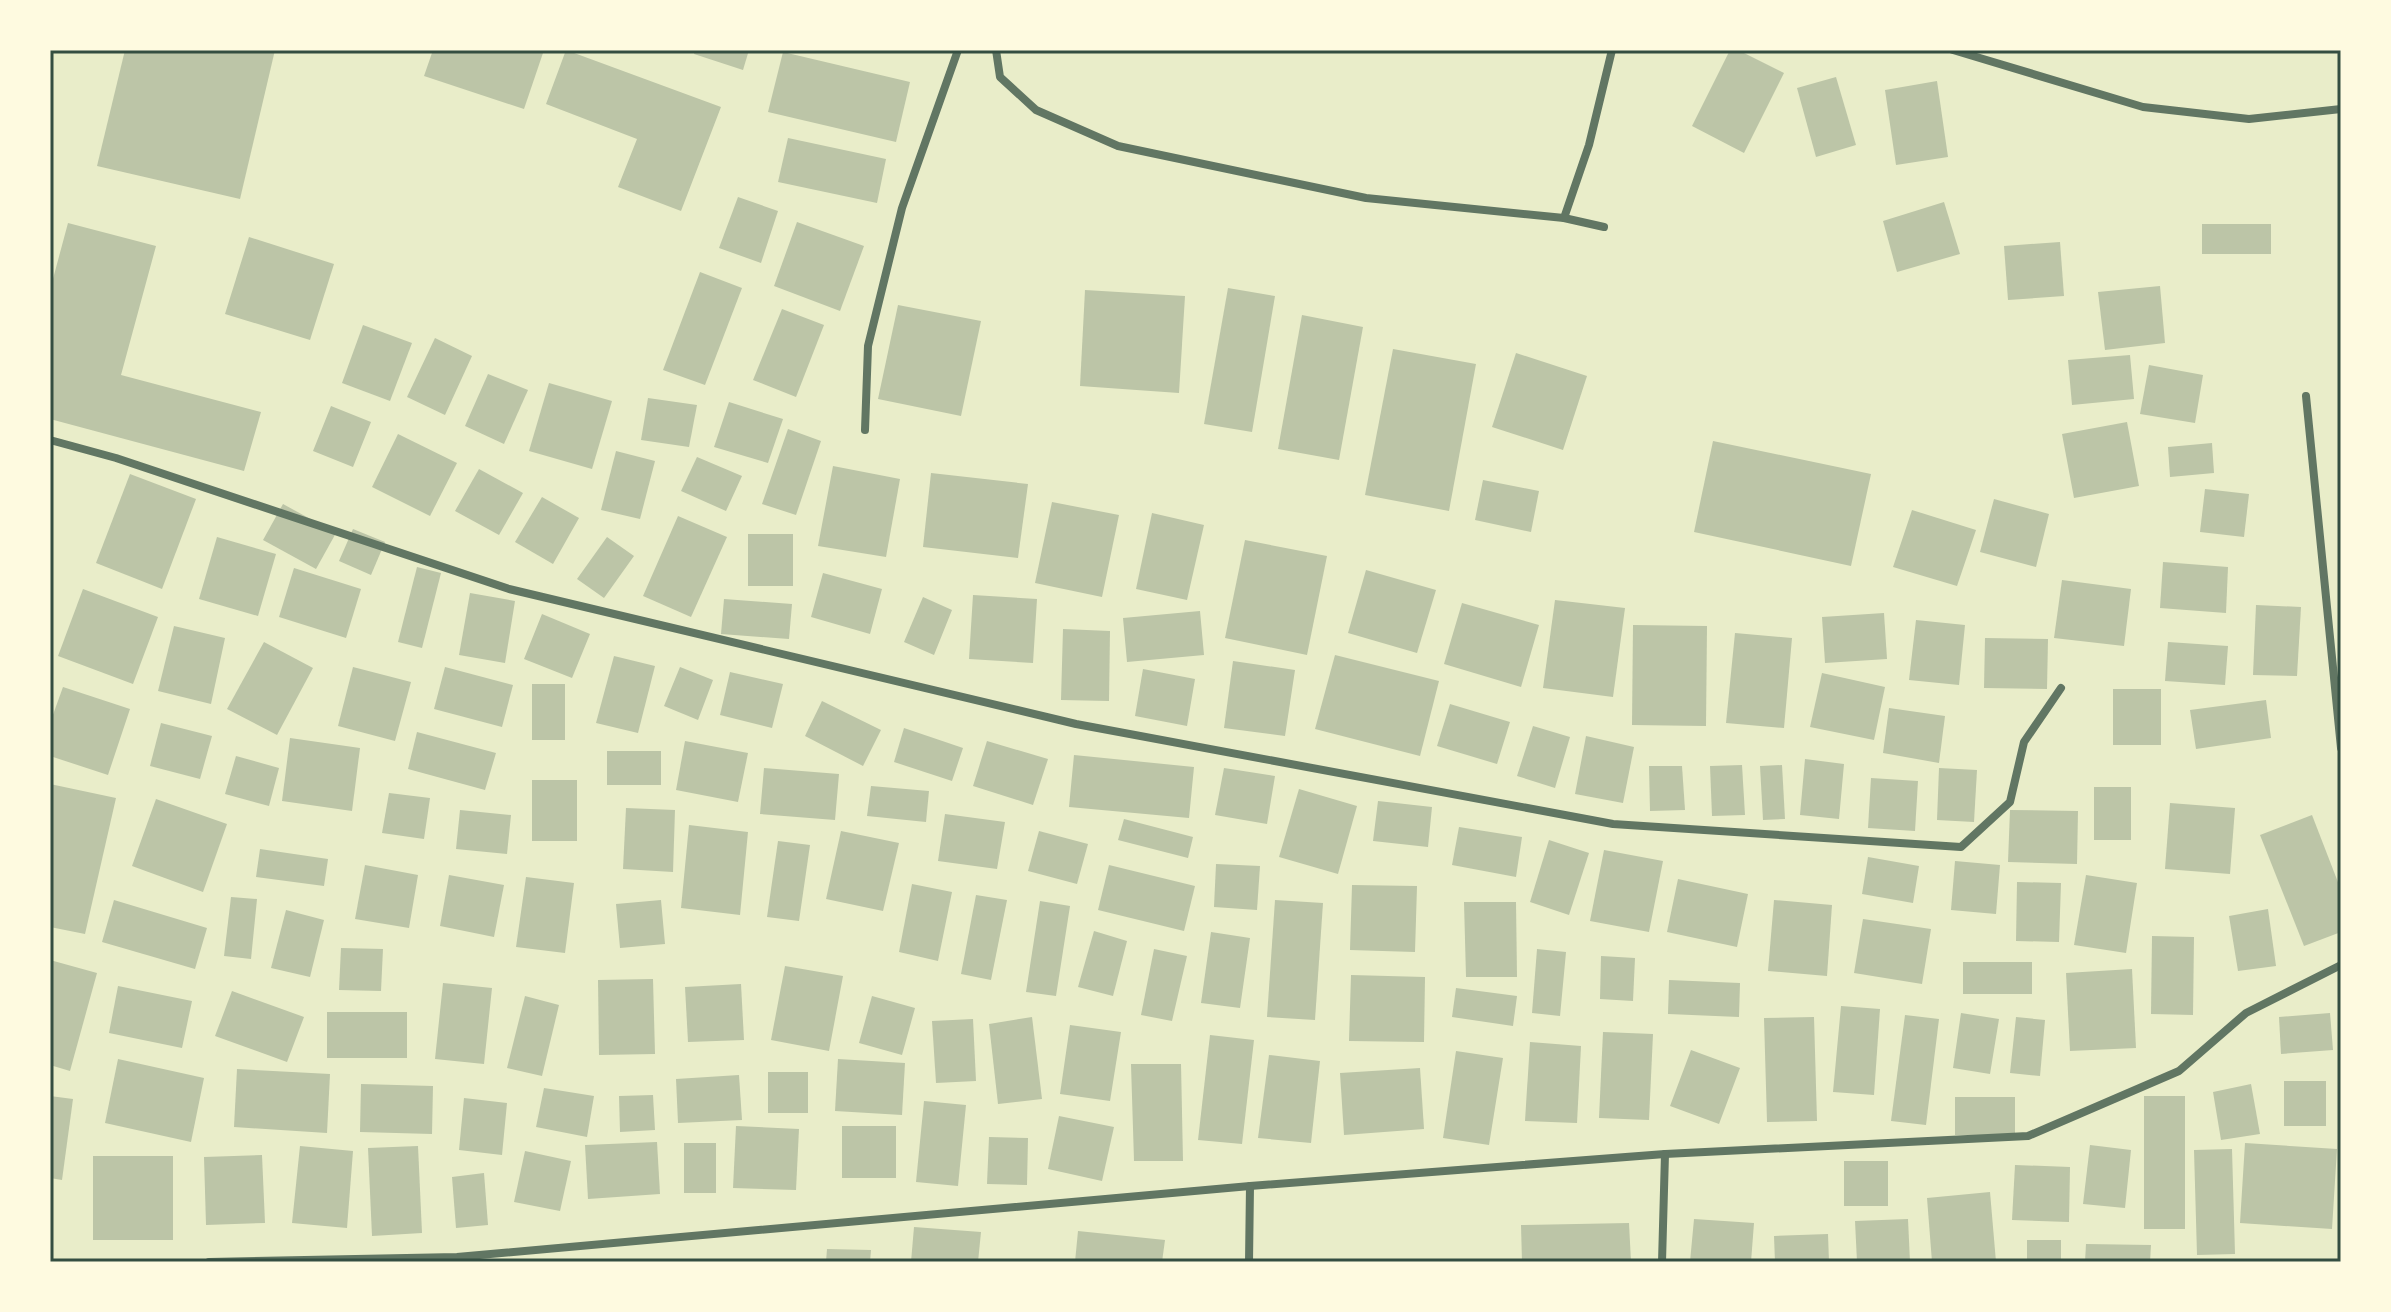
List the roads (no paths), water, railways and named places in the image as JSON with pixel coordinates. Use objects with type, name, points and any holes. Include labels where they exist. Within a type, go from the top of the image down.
[{"type":"street","points":[[865,430],[868,346],[898,223],[958,50]]},
{"type":"street","points":[[996,50],[1000,77],[1036,110],[1118,146],[1366,198],[1564,218],[1604,227]]},
{"type":"street","points":[[1564,218],[1589,145],[1612,50]]},
{"type":"street","points":[[1953,50],[2143,107],[2249,119],[2341,109]]},
{"type":"street","points":[[2306,396],[2341,748]]},
{"type":"street","points":[[50,440],[116,458],[509,589],[1076,724],[1613,824],[1961,847],[2010,802],[2024,742],[2061,688]]},
{"type":"street","points":[[209,1262],[457,1257],[1250,1186],[1665,1154],[2028,1136],[2179,1071],[2246,1013],[2341,965]]},
{"type":"street","points":[[1662,1262],[1665,1154]]},
{"type":"street","points":[[1249,1262],[1250,1186]]}]
